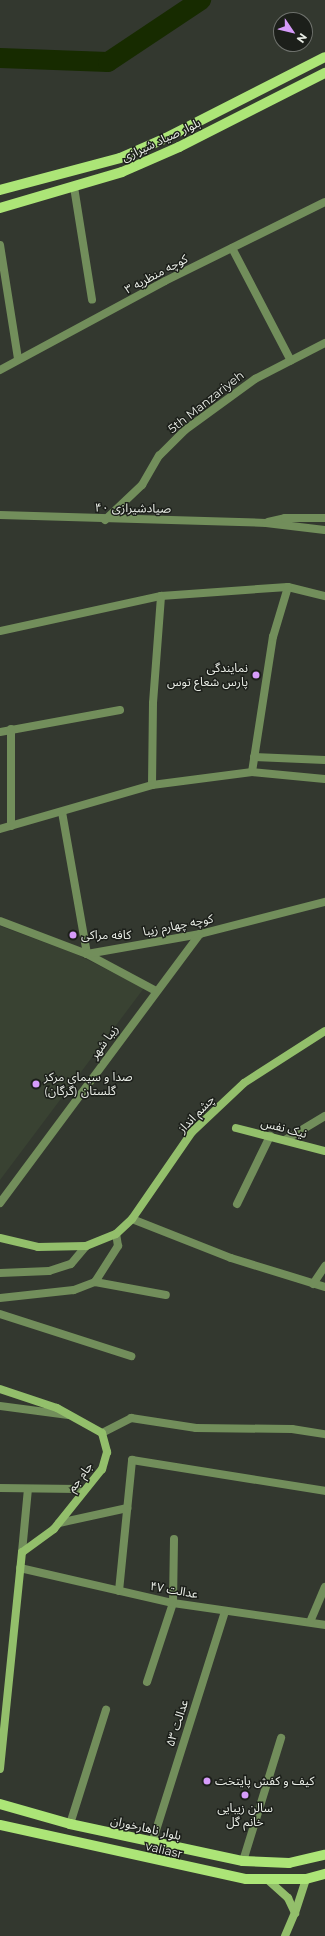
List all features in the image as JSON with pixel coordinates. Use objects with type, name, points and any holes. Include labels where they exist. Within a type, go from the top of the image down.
[{"type":"main road","name":"بلوار صیاد شیرازی","points":[[0,190],[120,158],[166,138],[325,57]]},
{"type":"main road","name":"بلوار صیاد شیرازی","points":[[0,208],[122,172],[179,147],[325,73]]},
{"type":"main road","name":"بلوار ناهارخوران","points":[[0,1804],[70,1824],[152,1843],[243,1861],[289,1863],[325,1855]]},
{"type":"main road","name":"valiasr","points":[[0,1824],[209,1873],[268,1880],[306,1879],[325,1874]]},
{"type":"street","points":[[74,187],[92,300]]},
{"type":"street","name":"کوچه منظریه ۳","points":[[0,370],[18,359],[232,248],[325,202]]},
{"type":"street","points":[[0,245],[18,359]]},
{"type":"street","points":[[232,248],[291,361]]},
{"type":"street","name":"5th Manzariyeh","points":[[105,520],[142,485],[159,456],[185,430],[255,379],[325,343]]},
{"type":"street","name":"۴۰ صیادشیرازی","points":[[0,515],[105,520],[266,523],[325,530]]},
{"type":"street","name":"۴۰ صیادشیرازی","points":[[266,523],[285,518],[325,518]]},
{"type":"street","points":[[252,772],[273,638],[288,587]]},
{"type":"street","points":[[0,631],[161,596],[288,587],[325,596]]},
{"type":"street","points":[[152,785],[153,704],[161,596]]},
{"type":"street","points":[[0,732],[120,710]]},
{"type":"street","points":[[11,729],[11,826]]},
{"type":"street","points":[[254,757],[325,760]]},
{"type":"street","points":[[0,830],[152,785],[252,772],[325,778]]},
{"type":"street","points":[[62,812],[87,954]]},
{"type":"street","name":"کوچه چهارم زیبا","points":[[87,954],[200,934],[325,902]]},
{"type":"street","points":[[0,921],[87,954],[156,991]]},
{"type":"street","name":"زیبا شهر","points":[[0,1203],[156,991],[200,934]]},
{"type":"street","name":"چشم انداز","points":[[86,1246],[116,1234],[132,1219],[192,1132],[244,1083],[325,1031]]},
{"type":"street","points":[[285,1140],[325,1116]]},
{"type":"street","name":"نیک نفس","points":[[236,1128],[325,1151]]},
{"type":"street","points":[[237,1204],[270,1136]]},
{"type":"street","points":[[132,1219],[231,1258],[325,1287]]},
{"type":"street","points":[[95,1282],[118,1246],[116,1234]]},
{"type":"street","points":[[0,1238],[38,1247],[86,1246]]},
{"type":"street","points":[[0,1273],[50,1271],[70,1264],[86,1246]]},
{"type":"street","points":[[313,1284],[325,1266]]},
{"type":"street","points":[[2,1296],[74,1290],[95,1282],[166,1295]]},
{"type":"street","points":[[0,1314],[131,1356]]},
{"type":"street","points":[[0,1389],[68,1415],[102,1434],[131,1418],[196,1428],[292,1429],[325,1434]]},
{"type":"street","points":[[0,1406],[68,1415]]},
{"type":"street","name":"جام جم","points":[[22,1552],[59,1523],[102,1469],[107,1452],[102,1434]]},
{"type":"street","points":[[119,1591],[132,1460],[325,1491]]},
{"type":"street","points":[[0,1488],[78,1489]]},
{"type":"street","points":[[0,1764],[28,1489]]},
{"type":"street","points":[[59,1523],[127,1508]]},
{"type":"street","points":[[146,1682],[173,1602],[174,1539]]},
{"type":"street","name":"عدالت ۴۷","points":[[20,1568],[173,1602],[225,1611],[325,1624]]},
{"type":"street","points":[[310,1622],[325,1587]]},
{"type":"street","name":"عدالت ۵۳","points":[[152,1843],[225,1611]]},
{"type":"street","points":[[70,1824],[106,1710]]},
{"type":"street","points":[[243,1861],[281,1738]]},
{"type":"street","points":[[285,1936],[295,1913],[306,1879]]},
{"type":"street","points":[[268,1880],[288,1898],[295,1913]]},
{"type":"shaded area","name":"صدا و سیمای مرکز گلستان (گرگان)","points":[[0,926],[76,954],[144,988],[0,1180]]},
{"type":"waterway","points":[[0,58],[108,62],[201,0]]},
{"type":"place","name":"نمایندگی پارس شعاع توس","points":[[256,675]]},
{"type":"place","name":"کافه مراکی","points":[[73,935]]},
{"type":"place","name":"صدا و سیمای مرکز گلستان (گرگان)","points":[[36,1084]]},
{"type":"place","name":"کیف و کفش پایتخت","points":[[207,1781]]},
{"type":"place","name":"سالن زیبایی خانم گل","points":[[245,1795]]}]
